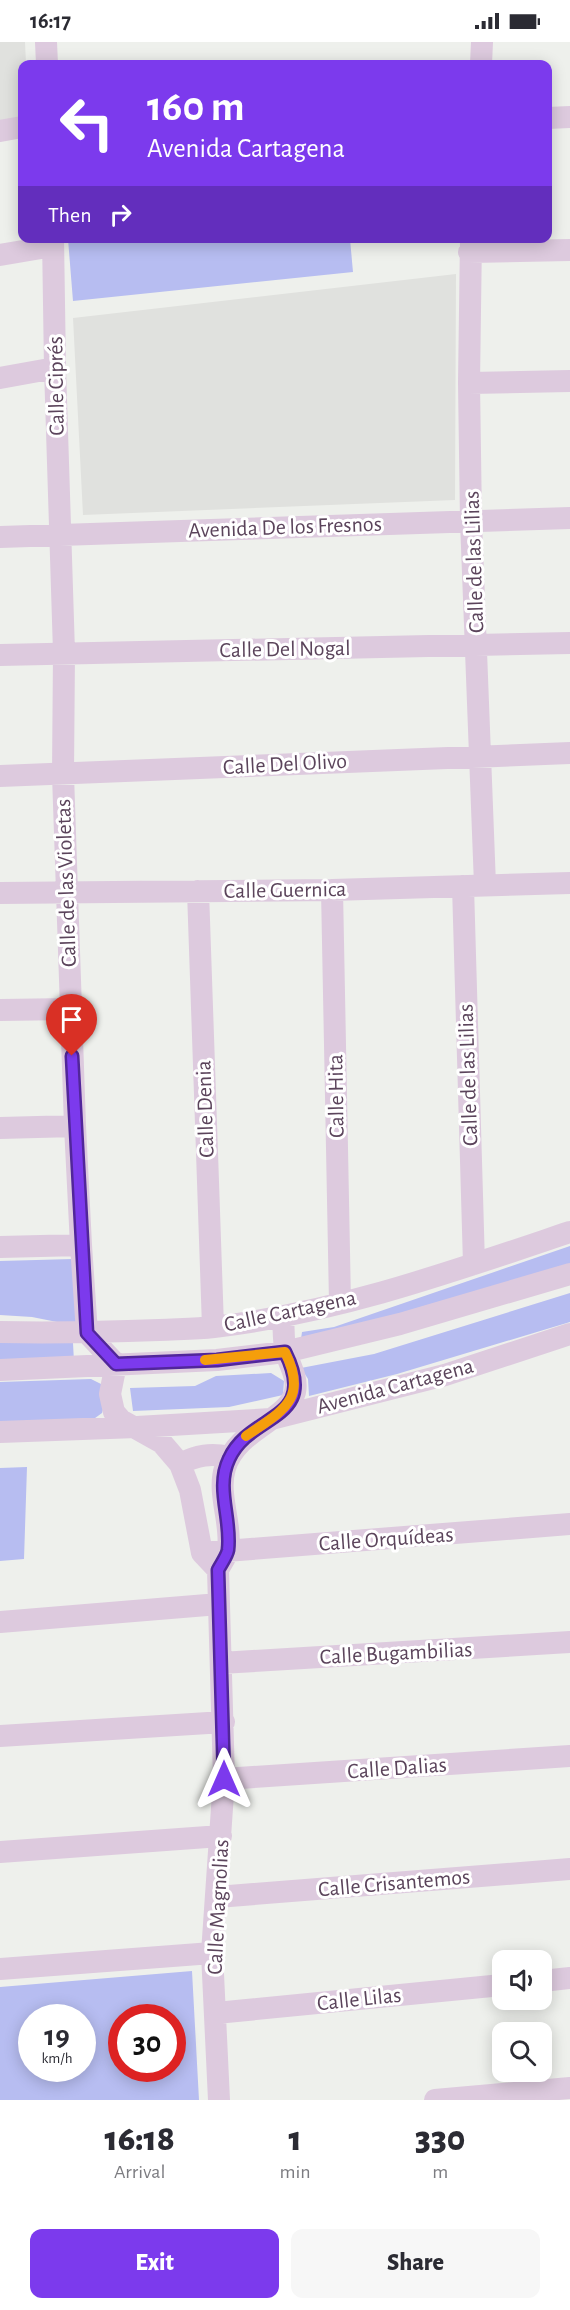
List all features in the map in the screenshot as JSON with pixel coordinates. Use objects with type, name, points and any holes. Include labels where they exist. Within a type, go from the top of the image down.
[{"type":"street","points":[[46,42],[47,60]]},
{"type":"street","points":[[481,60],[482,42]]},
{"type":"street","points":[[552,118],[570,117]]},
{"type":"street","points":[[0,131],[18,128]]},
{"type":"street","points":[[0,255],[49,243]]},
{"type":"street","name":"Calle Ciprés","points":[[53,243],[60,534]]},
{"type":"street","points":[[470,245],[570,250]]},
{"type":"street","name":"Calle de las Lilias","points":[[470,245],[471,521],[480,755],[474,885],[474,1264]]},
{"type":"street","points":[[0,378],[55,368]]},
{"type":"street","points":[[469,383],[570,381]]},
{"type":"street","name":"Avenida De los Fresnos","points":[[0,537],[570,518]]},
{"type":"street","name":"Calle de las Violetas","points":[[60,534],[64,652],[63,775],[66,892],[75,1126],[87,1333]]},
{"type":"street","name":"Calle Del Nogal","points":[[0,655],[570,643]]},
{"type":"street","name":"Calle Del Olivo","points":[[0,776],[570,753]]},
{"type":"street","name":"Calle Guernica","points":[[0,893],[332,890],[570,883]]},
{"type":"street","name":"Calle Hita","points":[[332,890],[340,1303]]},
{"type":"street","name":"Calle Denia","points":[[198,891],[213,1327]]},
{"type":"street","points":[[0,1010],[70,1009]]},
{"type":"street","points":[[0,1128],[75,1126]]},
{"type":"street","name":"Calle Cartagena","points":[[0,1332],[87,1333],[213,1327],[283,1316],[340,1303],[474,1264],[570,1232]]},
{"type":"street","points":[[0,1247],[81,1245]]},
{"type":"street","points":[[0,1370],[217,1360],[285,1352],[400,1324],[570,1274]]},
{"type":"street","points":[[116,1364],[110,1394],[114,1412],[121,1420],[162,1443],[180,1464],[204,1454],[229,1457],[245,1437],[285,1409],[295,1391],[293,1371],[285,1352],[283,1316]]},
{"type":"street","points":[[87,1333],[116,1364]]},
{"type":"street","name":"Avenida Cartagena","points":[[0,1431],[137,1427],[271,1419],[445,1375],[570,1334]]},
{"type":"street","name":"Calle Magnolias","points":[[219,2100],[213,1953],[224,1779],[219,1604],[223,1561],[223,1479],[229,1457]]},
{"type":"street","name":"Calle Orquídeas","points":[[180,1464],[190,1491],[202,1553],[223,1561],[570,1524]]},
{"type":"street","points":[[0,1622],[219,1604]]},
{"type":"street","name":"Calle Bugambilias","points":[[221,1663],[570,1642]]},
{"type":"street","points":[[0,1736],[224,1722]]},
{"type":"street","name":"Calle Dalias","points":[[224,1779],[570,1756]]},
{"type":"street","points":[[0,1852],[221,1836]]},
{"type":"street","name":"Calle Crisantemos","points":[[217,1897],[570,1869]]},
{"type":"street","points":[[0,1969],[213,1953]]},
{"type":"street","points":[[552,1980],[570,1978]]},
{"type":"street","name":"Calle Lilas","points":[[216,2013],[492,1986]]},
{"type":"street","points":[[435,2100],[570,2088]]},
{"type":"shaded area","points":[[0,42],[25,42],[26,60],[18,60],[18,125],[0,127]]},
{"type":"shaded area","points":[[68,243],[350,243],[353,272],[73,301]]},
{"type":"shaded area","points":[[456,274],[455,500],[83,515],[73,318]]},
{"type":"shaded area","points":[[570,1246],[570,1276],[300,1346],[302,1332],[334,1327]]},
{"type":"shaded area","points":[[73,1259],[77,1326],[32,1317],[0,1315],[0,1261]]},
{"type":"shaded area","points":[[570,1293],[570,1322],[397,1374],[309,1396],[308,1379],[301,1368],[374,1354]]},
{"type":"shaded area","points":[[0,1335],[73,1343],[74,1362],[0,1365]]},
{"type":"shaded area","points":[[271,1373],[284,1381],[283,1395],[229,1407],[133,1411],[130,1388],[195,1386],[216,1376]]},
{"type":"shaded area","points":[[91,1379],[105,1386],[105,1402],[102,1413],[91,1421],[0,1423],[0,1382]]},
{"type":"shaded area","points":[[27,1467],[24,1559],[0,1561],[0,1468]]},
{"type":"shaded area","points":[[192,1971],[199,2100],[0,2100],[0,1987]]},
{"type":"slow traffic","points":[[205,1360],[285,1352],[291,1362],[295,1379],[292,1399],[285,1409],[246,1436]]},
{"type":"route","points":[[72,1056],[87,1333],[116,1364],[217,1360],[285,1352],[291,1362],[295,1379],[295,1391],[285,1409],[245,1437],[237,1446],[229,1457],[223,1479],[228,1551],[218,1570],[224,1779]]}]
